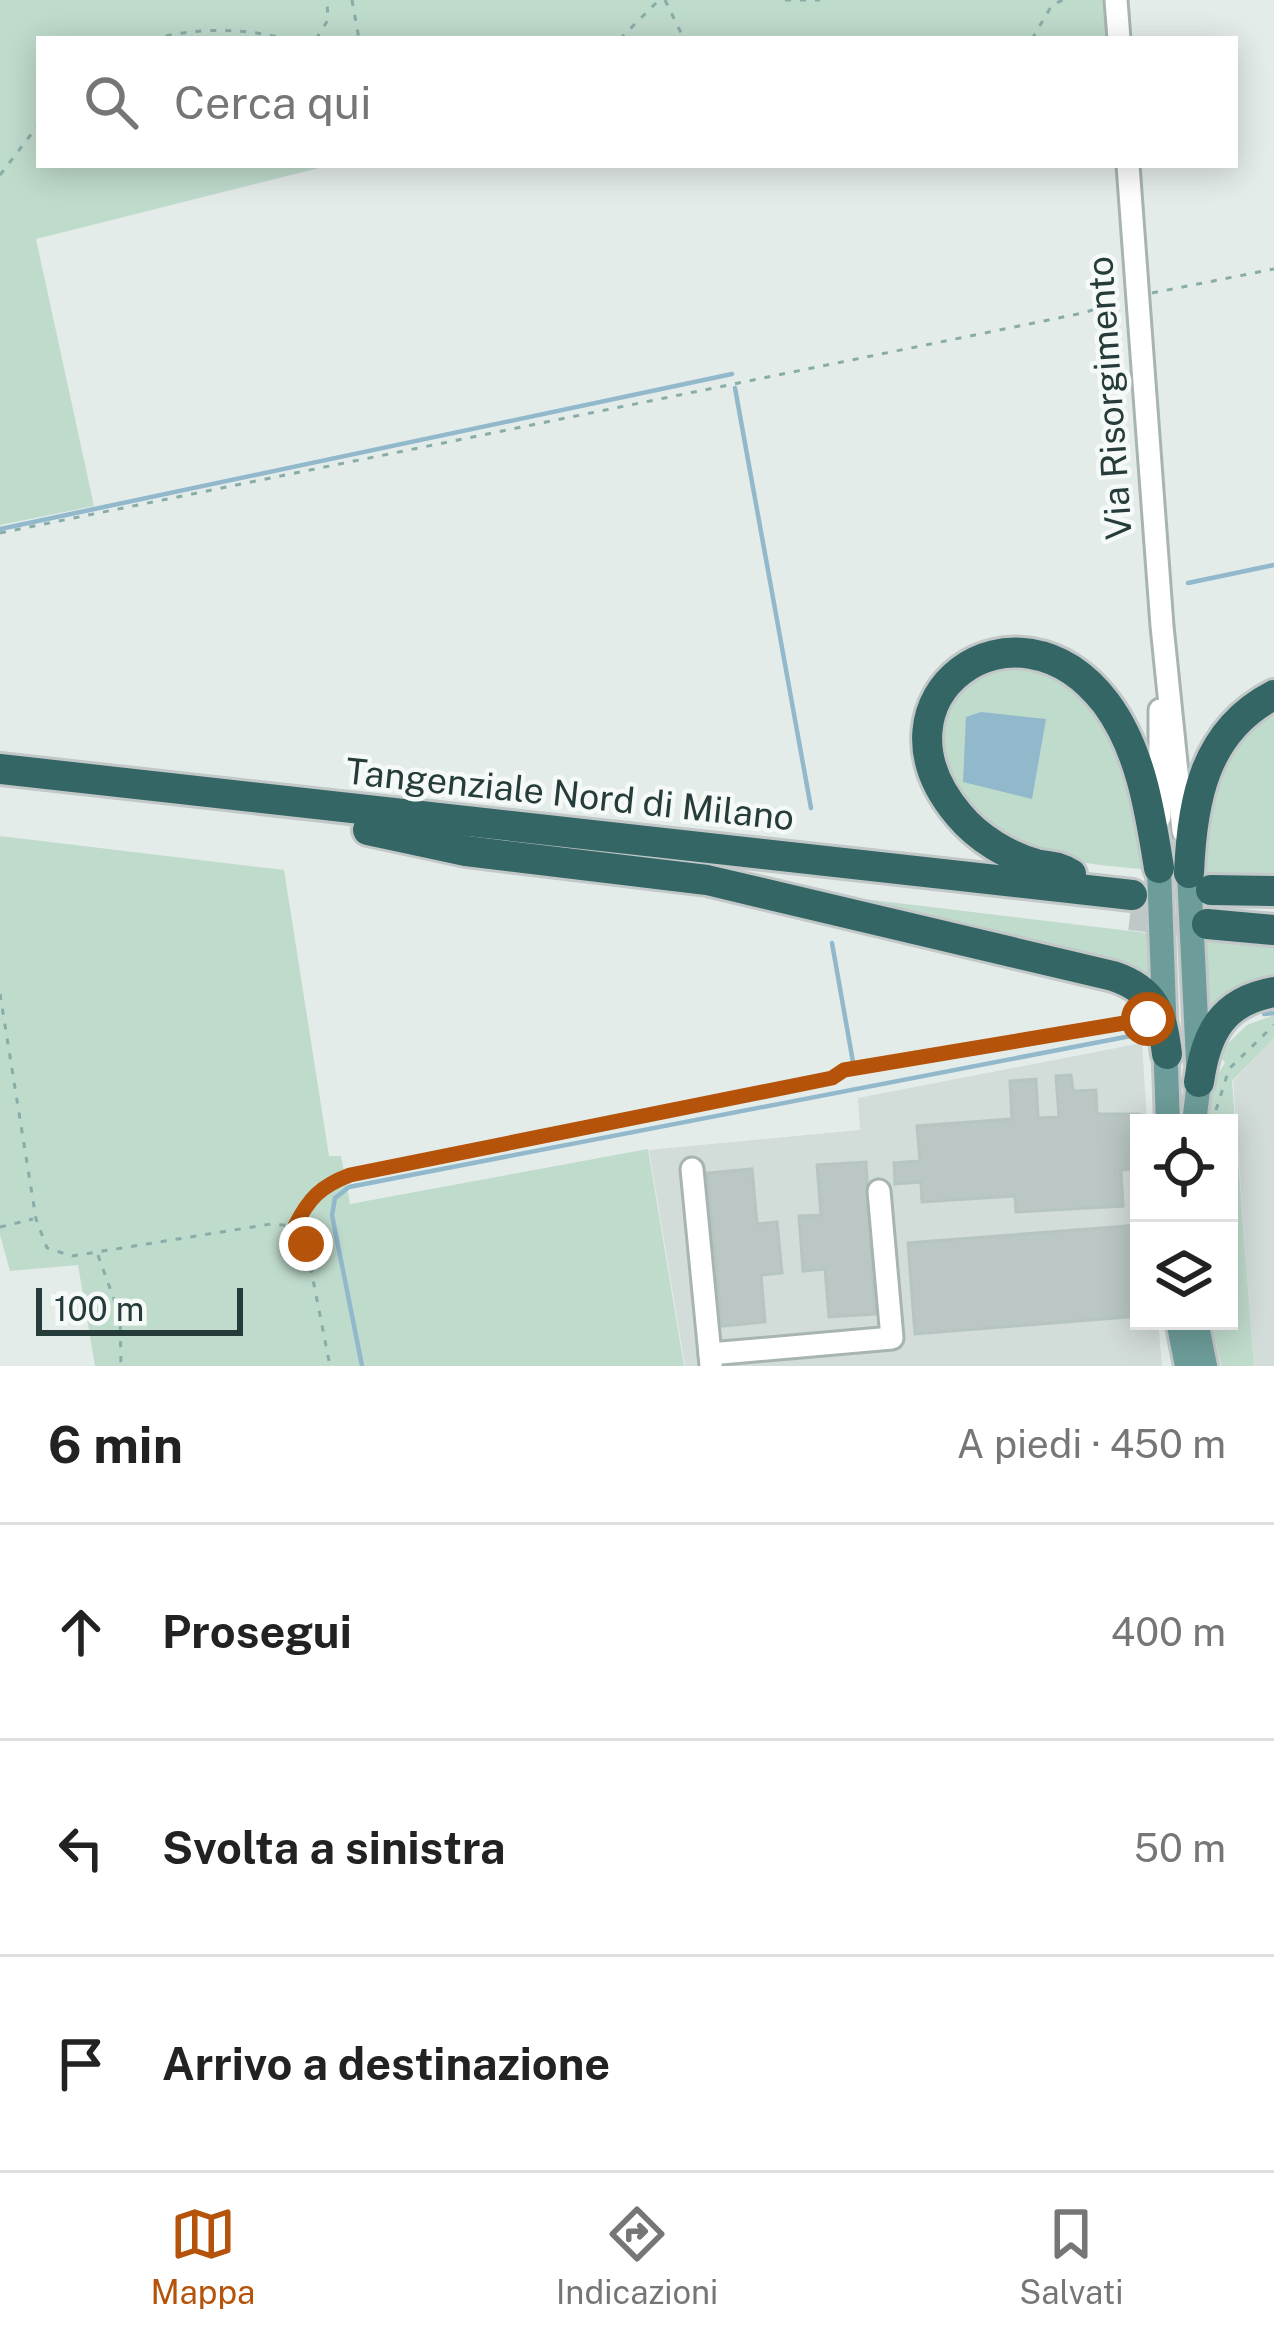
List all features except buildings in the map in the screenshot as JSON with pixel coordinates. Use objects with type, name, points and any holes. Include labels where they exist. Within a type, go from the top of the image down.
[{"type":"highway","points":[[1088,890],[1065,869],[1023,859],[982,836],[958,814],[939,784],[927,753],[930,714],[946,682],[975,661],[999,652],[1038,654],[1096,692],[1130,746],[1148,800],[1195,892],[1274,930]]},
{"type":"highway","points":[[1195,892],[1194,807],[1204,771],[1232,728],[1274,695]]},
{"type":"highway","name":"Tangenziale Nord di Milano","points":[[0,769],[1088,890],[1131,905],[368,830],[0,788]]},
{"type":"highway","points":[[368,830],[466,851],[706,880],[1113,976],[1143,989],[1157,1005],[1167,1054]]},
{"type":"highway","points":[[1195,892],[1274,892]]},
{"type":"highway","points":[[1195,892],[1274,911]]},
{"type":"highway","points":[[1199,1082],[1203,1057],[1223,1014],[1247,997],[1274,992]]},
{"type":"main road","name":"Via Risorgimento","points":[[1195,892],[1192,999],[1199,1082],[1195,1114]]},
{"type":"main road","name":"Via Risorgimento","points":[[1168,1114],[1167,1054],[1157,1011],[1195,892]]},
{"type":"main road","points":[[1180,1330],[1187,1366]]},
{"type":"main road","points":[[1198,1330],[1205,1366]]},
{"type":"street","points":[[1116,0],[1119,36]]},
{"type":"street","name":"Via Risorgimento","points":[[1128,168],[1162,626],[1195,892]]},
{"type":"street","points":[[692,1169],[711,1360],[892,1338],[879,1191]]},
{"type":"path","points":[[318,36],[328,20],[327,0]]},
{"type":"path","points":[[352,0],[358,36]]},
{"type":"path","points":[[623,36],[662,0],[683,36]]},
{"type":"path","points":[[785,0],[820,0]]},
{"type":"path","points":[[1034,36],[1051,3],[1063,0]]},
{"type":"path","points":[[171,36],[216,29],[265,36]]},
{"type":"path","points":[[0,175],[36,128]]},
{"type":"path","points":[[0,533],[1083,313],[1138,296],[1274,269]]},
{"type":"path","points":[[0,994],[36,1219],[41,1240],[54,1254],[97,1253],[271,1225],[295,1226]]},
{"type":"path","points":[[295,1226],[313,1195],[350,1175],[811,1082],[844,1070],[1157,1011]]},
{"type":"path","points":[[1216,1114],[1229,1070],[1274,1025]]},
{"type":"path","points":[[0,1227],[36,1219]]},
{"type":"path","points":[[295,1226],[306,1244],[330,1366]]},
{"type":"path","points":[[97,1253],[120,1316],[121,1366]]},
{"type":"shaded area","points":[[1274,1038],[1274,1366],[1254,1366],[1233,1081]]},
{"type":"shaded area","points":[[1142,1043],[1146,1114],[1130,1114],[1130,1330],[1159,1330],[1162,1366],[685,1366],[649,1150],[860,1130],[858,1098]]},
{"type":"green space","points":[[0,0],[1108,0],[1110,36],[36,36],[36,168],[319,168],[36,239],[94,506],[0,525]]},
{"type":"green space","points":[[1052,665],[1122,743],[1151,870],[1069,860],[1016,845],[971,817],[950,788],[932,732],[975,666]]},
{"type":"green space","points":[[1274,701],[1274,882],[1200,875],[1208,777]]},
{"type":"green space","points":[[0,836],[284,870],[329,1156],[341,1156],[350,1204],[648,1149],[684,1366],[95,1366],[78,1265],[10,1271],[0,1235]]},
{"type":"green space","points":[[798,891],[1155,934],[1159,987]]},
{"type":"green space","points":[[1206,938],[1274,946],[1274,985],[1206,1015]]},
{"type":"green space","points":[[1274,1015],[1274,1038],[1232,1081],[1235,1114],[1206,1114],[1211,1084],[1225,1063],[1218,1053],[1247,1025]]},
{"type":"green space","points":[[1238,1159],[1254,1366],[1221,1366],[1213,1330],[1238,1330]]},
{"type":"water","points":[[981,712],[1046,719],[1032,799],[963,782],[966,717]]},
{"type":"waterway","points":[[0,529],[732,374]]},
{"type":"waterway","points":[[735,388],[811,808]]},
{"type":"waterway","points":[[1188,583],[1274,565]]},
{"type":"waterway","points":[[832,943],[853,1062]]},
{"type":"waterway","points":[[1264,1014],[1274,1013]]},
{"type":"waterway","points":[[362,1366],[332,1215],[335,1198],[349,1187],[1146,1033]]},
{"type":"tunnel","points":[[1130,915],[1207,924]]},
{"type":"route","points":[[306,1244],[295,1226],[305,1205],[321,1188],[350,1175],[832,1078],[844,1070],[1139,1016],[1148,1019]]}]
